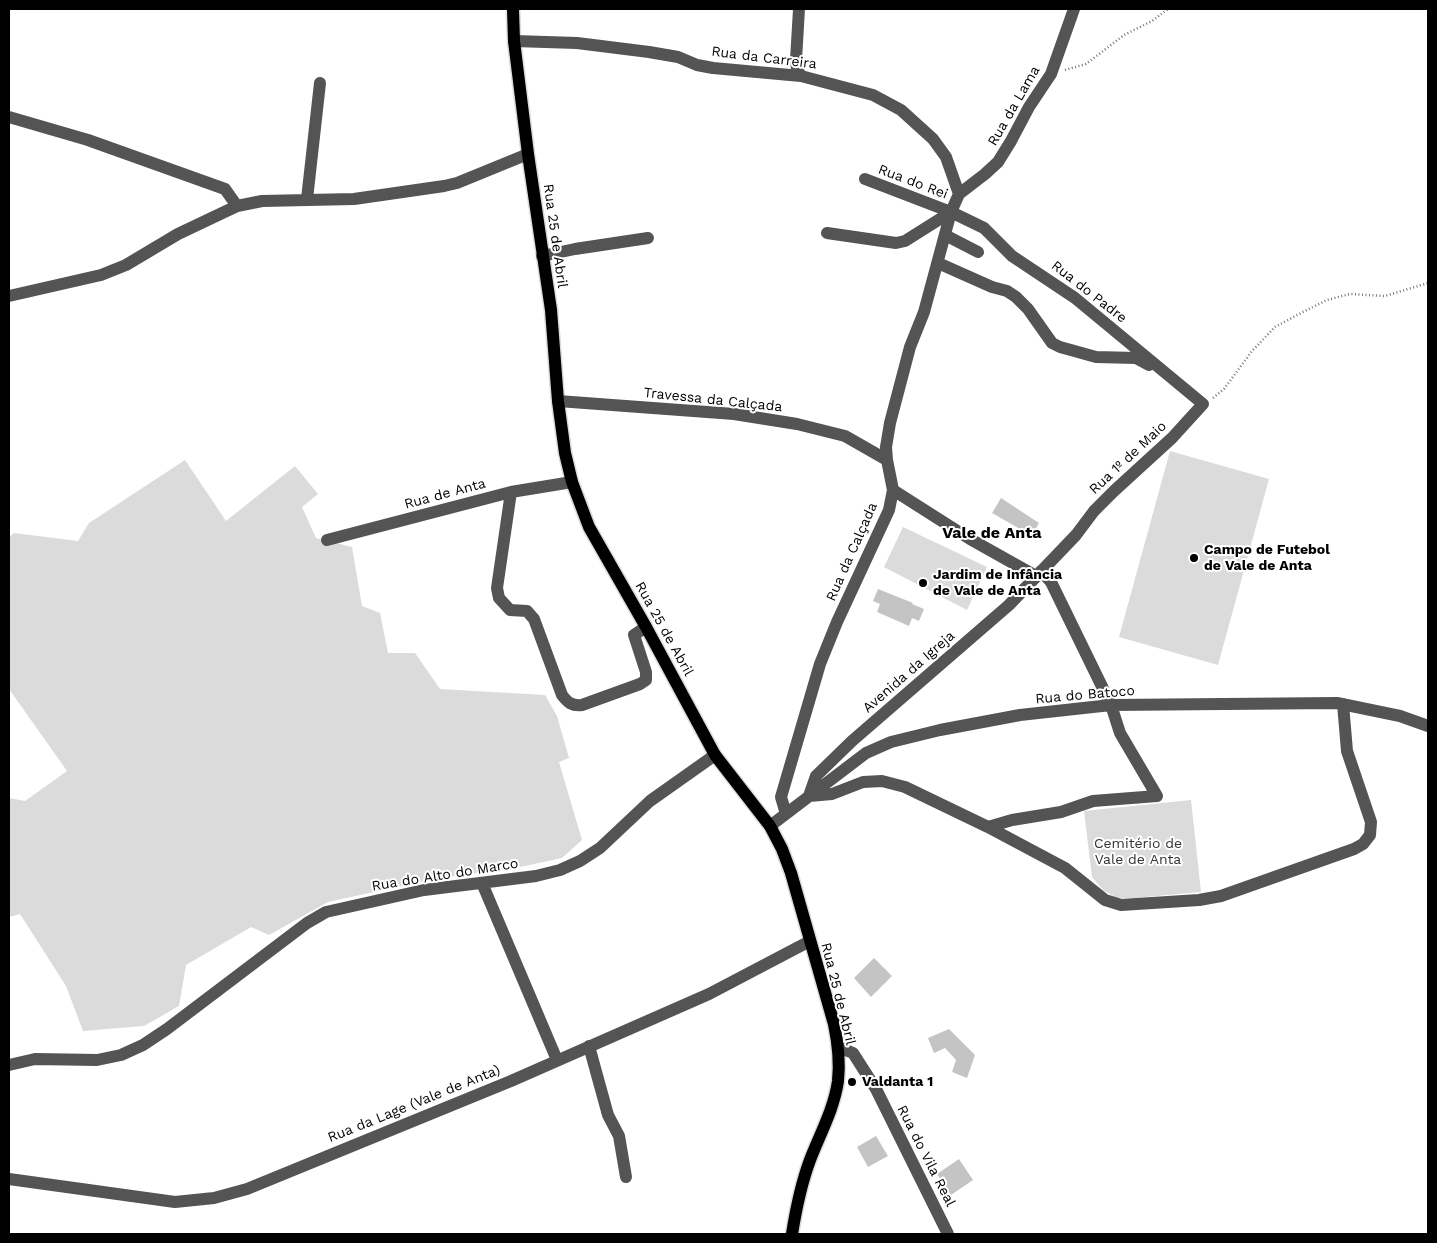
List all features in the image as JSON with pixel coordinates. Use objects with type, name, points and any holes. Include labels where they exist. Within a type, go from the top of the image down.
[{"type":"main road","name":"Rua 25 de Abril","points":[[513,9],[514,41],[528,154],[551,310],[558,401],[565,453],[572,482],[589,527],[714,755],[770,826],[782,849],[791,873],[834,1024],[838,1047],[838,1081],[830,1113],[810,1161],[796,1206],[792,1234]]},
{"type":"street","points":[[799,9],[796,60],[797,69],[801,76]]},
{"type":"street","name":"Rua da Lama","points":[[959,194],[986,174],[998,162],[1028,107],[1051,74],[1074,9]]},
{"type":"street","name":"Rua da Carreira","points":[[514,41],[610,46],[678,58],[697,65],[713,68],[801,76],[873,95],[901,110],[933,138],[946,157],[959,194]]},
{"type":"street","points":[[307,200],[320,83]]},
{"type":"street","points":[[9,117],[88,140],[225,188],[237,206]]},
{"type":"street","points":[[9,296],[101,275],[126,265],[178,234],[237,206],[262,201],[354,199],[444,186],[457,183],[528,154]]},
{"type":"street","name":"Rua do Rei","points":[[865,179],[951,212]]},
{"type":"street","name":"Rua da Calçada","points":[[786,814],[781,797],[820,664],[837,622],[890,510],[893,490],[886,447],[890,423],[910,347],[924,312],[951,212],[959,194]]},
{"type":"street","points":[[827,233],[896,243],[905,241],[951,212]]},
{"type":"street","name":"Rua do Padre","points":[[951,212],[984,228],[1012,256],[1075,298],[1204,404]]},
{"type":"street","points":[[945,235],[978,252]]},
{"type":"street","points":[[542,256],[575,248],[648,238]]},
{"type":"street","points":[[938,263],[992,287],[1007,291],[1016,297],[1028,309],[1052,343],[1060,347],[1096,357],[1129,357],[1136,358],[1146,364],[1157,365]]},
{"type":"street","name":"Travessa da Calçada","points":[[558,401],[734,414],[797,424],[846,436],[887,460]]},
{"type":"street","name":"Rua 1º de Maio","points":[[1038,573],[1076,535],[1094,511],[1172,438],[1204,404]]},
{"type":"street","name":"Rua de Anta","points":[[327,540],[511,492],[572,482]]},
{"type":"street","points":[[893,490],[970,539],[1038,573],[1051,582],[1111,705],[1120,733],[1157,796],[1093,800],[1061,812],[1012,820],[988,827]]},
{"type":"street","points":[[511,492],[497,588],[499,598],[510,610],[527,611],[534,619],[562,695],[568,702],[575,706],[582,705],[640,684],[646,680],[646,672],[634,635],[646,628]]},
{"type":"street","name":"Avenida da Igreja","points":[[809,796],[816,776],[852,741],[1009,605],[1038,573]]},
{"type":"street","points":[[809,796],[832,794],[863,782],[882,781],[904,787],[988,827],[1065,868],[1105,900],[1121,905],[1199,900],[1221,896],[1260,883],[1364,844],[1370,835],[1371,822],[1347,752],[1343,704]]},
{"type":"street","name":"Rua do Batoco","points":[[770,826],[866,753],[891,742],[940,730],[1020,715],[1111,705],[1343,704],[1400,716],[1428,726]]},
{"type":"street","name":"Rua do Alto do Marco","points":[[9,1064],[36,1059],[97,1060],[121,1055],[143,1045],[168,1029],[307,923],[326,912],[424,890],[536,876],[560,870],[580,861],[600,848],[650,801],[714,755]]},
{"type":"street","points":[[482,883],[557,1060]]},
{"type":"street","name":"Rua da Lage (Vale de Anta)","points":[[9,1179],[175,1202],[214,1198],[247,1189],[557,1060],[709,994],[810,941]]},
{"type":"street","points":[[589,1046],[608,1115],[620,1136],[626,1177]]},
{"type":"street","name":"Rua do Vila Real","points":[[838,1047],[853,1053],[876,1089],[948,1234]]},
{"type":"path","points":[[1051,74],[1086,64],[1124,35],[1152,21],[1168,9]]},
{"type":"path","points":[[1204,404],[1224,389],[1252,351],[1275,327],[1301,313],[1327,300],[1350,294],[1385,296],[1428,284]]},
{"type":"green space","name":"Campo de Futebol de Vale de Anta","points":[[1170,451],[1269,479],[1218,665],[1119,637]]},
{"type":"green space","points":[[185,460],[226,521],[295,466],[318,494],[302,507],[316,538],[352,547],[362,606],[380,613],[388,653],[415,653],[440,689],[545,695],[557,716],[569,758],[559,762],[582,840],[562,858],[525,866],[433,879],[328,902],[269,935],[251,927],[186,965],[179,1006],[144,1026],[83,1031],[66,986],[20,914],[9,917],[9,798],[25,801],[67,771],[9,689],[9,537],[14,533],[78,541],[89,523]]},
{"type":"green space","points":[[903,527],[987,567],[967,610],[884,567]]},
{"type":"green space","name":"Cemitério de Vale de Anta","points":[[1191,800],[1201,892],[1117,898],[1103,890],[1092,877],[1084,811]]},
{"type":"building","points":[[1001,498],[1039,523],[1032,535],[992,513]]},
{"type":"building","points":[[878,589],[924,609],[919,621],[912,618],[909,626],[877,612],[880,604],[873,601]]},
{"type":"building","points":[[874,958],[892,976],[871,997],[854,978]]},
{"type":"building","points":[[949,1029],[975,1055],[967,1078],[952,1072],[956,1060],[945,1048],[934,1053],[928,1038]]},
{"type":"building","points":[[876,1136],[888,1156],[868,1167],[857,1147]]},
{"type":"building","points":[[959,1159],[973,1180],[951,1195],[937,1174]]},
{"type":"place","name":"Campo de Futebol de Vale de Anta","points":[[1194,558]]},
{"type":"place","name":"Jardim de Infância de Vale de Anta","points":[[923,583]]},
{"type":"place","name":"Valdanta 1","points":[[852,1082]]},
{"type":"district","name":"Vale de Anta","points":[[992,533]]}]
